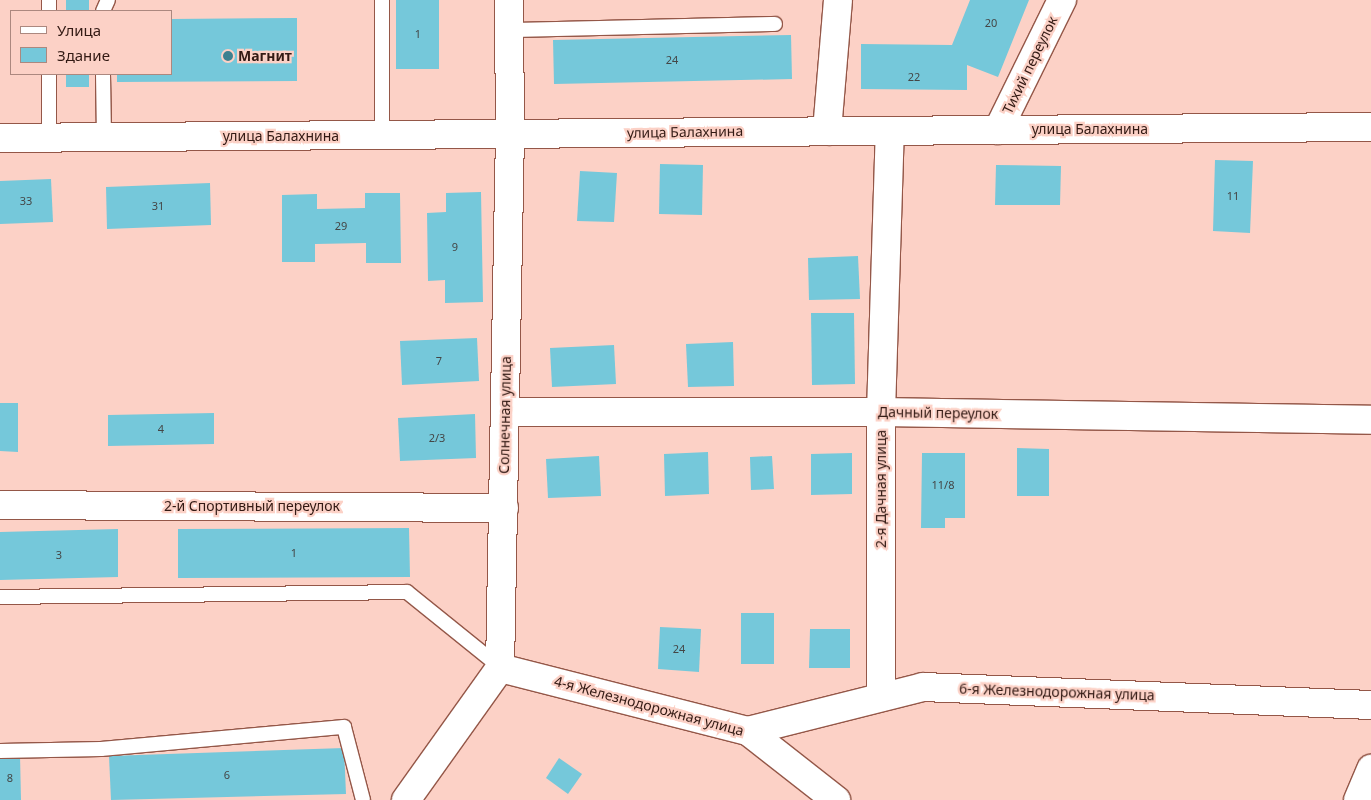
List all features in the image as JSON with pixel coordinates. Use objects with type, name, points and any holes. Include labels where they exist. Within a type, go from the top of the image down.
[{"type":"street","name":"Солнечная улица","points":[[500,668],[510,134],[509,0]]},
{"type":"street","points":[[827,131],[838,0]]},
{"type":"street","name":"Тихий переулок","points":[[998,130],[1062,0]]},
{"type":"street","name":"улица Балахнина","points":[[0,138],[1371,127]]},
{"type":"street","name":"2-я Дачная улица","points":[[881,697],[881,412],[890,131]]},
{"type":"street","name":"Дачный переулок","points":[[505,412],[881,412],[1371,420]]},
{"type":"street","name":"2-й Спортивный переулок","points":[[0,505],[504,508]]},
{"type":"street","points":[[406,800],[500,668]]},
{"type":"street","name":"4-я Железнодорожная улица","points":[[500,668],[748,731],[836,800]]},
{"type":"street","name":"6-я Железнодорожная улица","points":[[748,731],[923,687],[1371,705]]},
{"type":"street","points":[[1358,800],[1371,768]]},
{"type":"lane","points":[[382,0],[382,135]]},
{"type":"lane","points":[[510,30],[775,24]]},
{"type":"lane","points":[[49,75],[49,138]]},
{"type":"lane","points":[[103,75],[104,137]]},
{"type":"lane","points":[[0,597],[407,592],[500,668]]},
{"type":"lane","points":[[0,751],[101,749],[344,727],[363,800]]},
{"type":"building","points":[[66,0],[89,0],[89,10],[66,10]]},
{"type":"building","points":[[396,0],[439,0],[439,69],[396,69]]},
{"type":"building","points":[[970,0],[1029,0],[998,77],[967,65],[967,90],[861,89],[861,44],[952,45]]},
{"type":"building","points":[[297,18],[297,81],[117,82],[117,75],[172,75],[172,19]]},
{"type":"building","points":[[791,35],[792,79],[554,84],[553,40]]},
{"type":"building","points":[[66,75],[89,75],[89,87],[66,87]]},
{"type":"building","points":[[1215,160],[1253,161],[1250,233],[1213,231]]},
{"type":"building","points":[[660,164],[703,165],[702,215],[659,214]]},
{"type":"building","points":[[996,165],[1061,166],[1060,205],[995,205]]},
{"type":"building","points":[[580,171],[617,173],[614,222],[577,221]]},
{"type":"building","points":[[51,179],[53,222],[0,224],[0,181]]},
{"type":"building","points":[[210,183],[211,225],[107,229],[106,187]]},
{"type":"building","points":[[481,192],[483,302],[445,303],[445,280],[428,281],[427,213],[446,212],[446,193]]},
{"type":"building","points":[[365,193],[400,193],[401,263],[366,263],[366,243],[315,244],[315,262],[282,262],[282,195],[317,194],[317,209],[365,208]]},
{"type":"building","points":[[858,256],[860,299],[809,300],[808,258]]},
{"type":"building","points":[[811,313],[854,313],[855,384],[812,385]]},
{"type":"building","points":[[477,338],[479,381],[402,385],[400,341]]},
{"type":"building","points":[[733,342],[734,386],[688,387],[686,344]]},
{"type":"building","points":[[614,345],[616,384],[552,387],[550,348]]},
{"type":"building","points":[[0,403],[18,403],[18,452],[0,451]]},
{"type":"building","points":[[214,413],[214,444],[108,446],[108,415]]},
{"type":"building","points":[[475,414],[476,458],[400,461],[398,418]]},
{"type":"building","points":[[1017,448],[1049,449],[1049,496],[1017,496]]},
{"type":"building","points":[[708,452],[709,494],[665,496],[664,454]]},
{"type":"building","points":[[852,453],[852,494],[811,495],[811,454]]},
{"type":"building","points":[[922,453],[965,453],[965,518],[945,518],[945,528],[921,528]]},
{"type":"building","points":[[599,456],[601,496],[548,498],[546,459]]},
{"type":"building","points":[[772,456],[774,489],[751,490],[750,457]]},
{"type":"building","points":[[409,528],[410,577],[178,578],[178,529]]},
{"type":"building","points":[[118,529],[118,577],[0,580],[0,532]]},
{"type":"building","points":[[741,613],[774,613],[774,664],[741,664]]},
{"type":"building","points":[[660,627],[701,629],[699,672],[658,669]]},
{"type":"building","points":[[810,629],[850,629],[850,668],[809,668]]},
{"type":"building","points":[[344,748],[346,794],[111,800],[109,756]]},
{"type":"building","points":[[0,755],[20,755],[21,800],[0,800]]},
{"type":"building","points":[[559,758],[582,774],[568,794],[546,778]]},
{"type":"place","name":"Магнит","points":[[228,56]]}]
